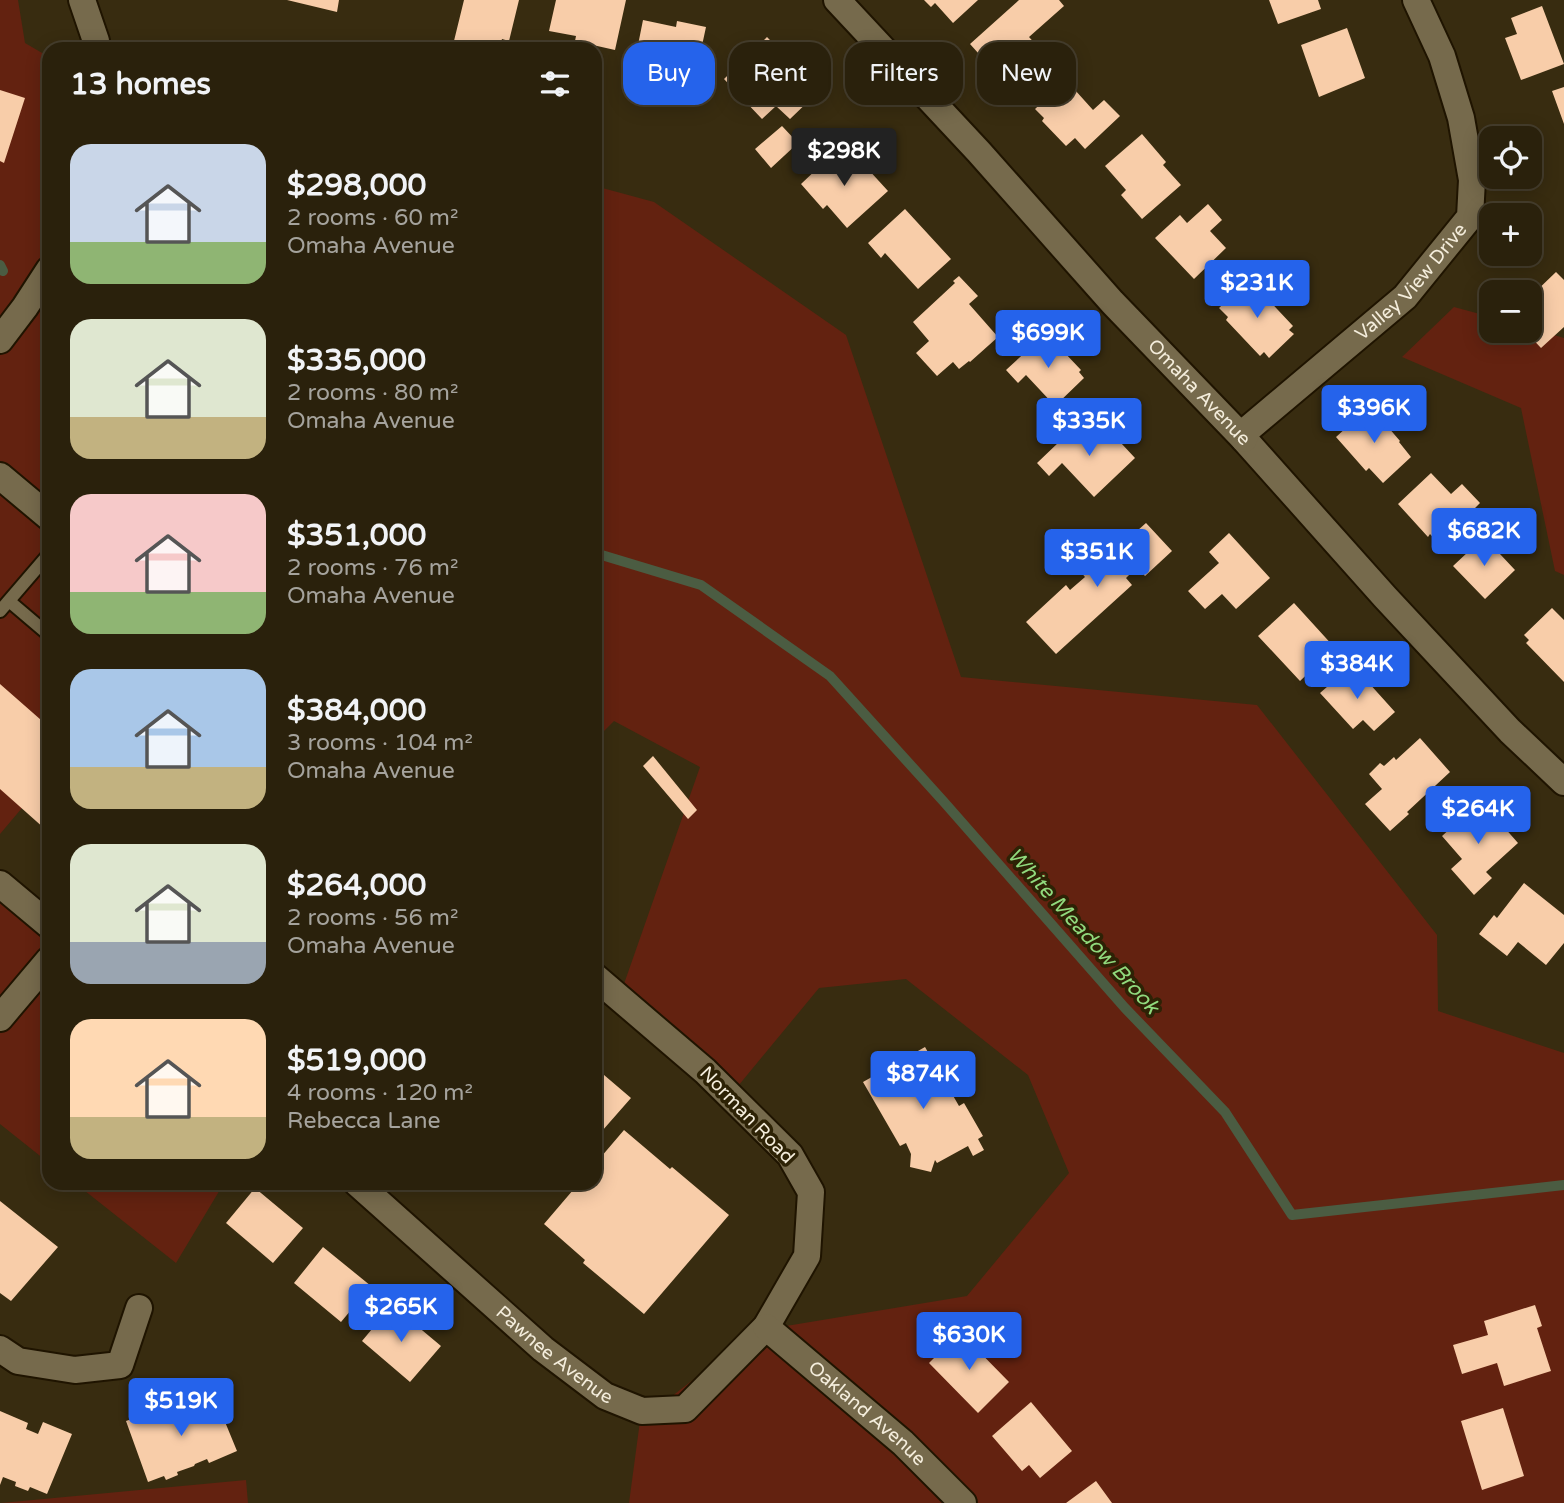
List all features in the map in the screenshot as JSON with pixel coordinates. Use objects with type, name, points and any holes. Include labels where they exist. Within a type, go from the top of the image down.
[{"type":"street","points":[[82,0],[96,42]]},
{"type":"street","name":"Omaha Avenue","points":[[837,0],[979,152],[1112,302],[1244,439],[1385,597],[1510,731],[1564,782]]},
{"type":"street","name":"Valley View Drive","points":[[1244,439],[1248,429],[1405,297],[1470,217],[1472,180],[1461,118],[1442,56],[1416,0]]},
{"type":"street","points":[[0,340],[42,281]]},
{"type":"street","points":[[0,476],[42,511]]},
{"type":"street","points":[[0,884],[42,919]]},
{"type":"street","points":[[0,1018],[42,968]]},
{"type":"street","name":"Norman Road","points":[[602,983],[705,1070],[790,1155],[811,1192],[807,1256],[766,1327]]},
{"type":"street","name":"Pawnee Avenue","points":[[365,1190],[543,1349],[605,1396],[642,1411],[685,1409],[766,1327]]},
{"type":"street","points":[[0,1349],[18,1361],[75,1370],[120,1365],[139,1308]]},
{"type":"street","name":"Oakland Avenue","points":[[766,1327],[903,1443],[964,1503]]},
{"type":"lane","points":[[42,562],[4,606],[42,630]]},
{"type":"shaded area","points":[[0,0],[18,0],[25,43],[42,53],[42,784],[0,834]]},
{"type":"shaded area","points":[[602,188],[654,202],[846,335],[961,677],[1257,705],[1437,935],[1438,1011],[1564,1053],[1564,1503],[629,1503],[640,1421],[756,1331],[967,1296],[1069,1173],[1028,1075],[906,979],[819,988],[729,1097],[618,1001],[700,767],[614,721],[602,733]]},
{"type":"shaded area","points":[[1454,307],[1479,314],[1479,343],[1542,343],[1542,332],[1564,338],[1564,575],[1555,571],[1521,408],[1402,357]]},
{"type":"shaded area","points":[[0,874],[42,917],[42,1157],[0,1124]]},
{"type":"shaded area","points":[[84,1190],[220,1190],[176,1263]]},
{"type":"shaded area","points":[[246,1480],[248,1503],[1,1503]]},
{"type":"building","points":[[287,0],[339,0],[337,12]]},
{"type":"building","points":[[464,0],[519,0],[509,41],[502,39],[501,42],[454,42]]},
{"type":"building","points":[[556,0],[626,0],[615,50],[602,47],[602,42],[579,42],[575,41],[576,36],[549,31]]},
{"type":"building","points":[[924,0],[978,0],[953,23],[935,3],[931,7]]},
{"type":"building","points":[[1019,0],[1059,0],[1064,6],[1029,37],[1034,42],[977,42],[977,52],[970,44]]},
{"type":"building","points":[[1269,0],[1318,0],[1321,9],[1278,24]]},
{"type":"building","points":[[1542,6],[1564,64],[1521,80],[1505,38],[1517,34],[1511,18]]},
{"type":"building","points":[[643,20],[676,27],[677,21],[706,27],[703,42],[639,42]]},
{"type":"building","points":[[1347,28],[1365,78],[1319,97],[1301,45]]},
{"type":"building","points":[[1564,87],[1564,124],[1552,91]]},
{"type":"building","points":[[0,90],[25,98],[4,163],[0,161]]},
{"type":"building","points":[[1076,91],[1093,110],[1104,100],[1120,116],[1085,149],[1075,138],[1066,146],[1042,121],[1044,118],[1035,109],[1039,105],[1076,105]]},
{"type":"building","points":[[749,105],[805,105],[790,119],[776,106],[762,119]]},
{"type":"building","points":[[782,126],[798,143],[771,168],[755,149]]},
{"type":"building","points":[[1142,134],[1166,162],[1163,165],[1181,185],[1142,219],[1121,195],[1126,190],[1105,166]]},
{"type":"building","points":[[839,148],[862,173],[867,168],[888,191],[847,228],[827,205],[823,209],[801,184]]},
{"type":"building","points":[[1208,204],[1222,220],[1210,231],[1226,248],[1194,279],[1155,238],[1180,215],[1187,223]]},
{"type":"building","points":[[905,209],[951,259],[918,289],[885,253],[881,258],[868,243]]},
{"type":"building","points":[[1556,272],[1564,280],[1564,327],[1541,348],[1536,343],[1542,343],[1542,285]]},
{"type":"building","points":[[959,276],[978,296],[969,304],[998,337],[970,362],[959,369],[953,362],[937,376],[916,353],[929,341],[913,322],[955,283],[953,281]]},
{"type":"building","points":[[1249,279],[1293,326],[1289,330],[1294,334],[1269,358],[1264,352],[1260,356],[1226,320],[1228,317],[1219,308]]},
{"type":"building","points":[[1046,333],[1081,370],[1079,372],[1084,378],[1055,406],[1026,375],[1018,383],[1006,370]]},
{"type":"building","points":[[1370,406],[1411,457],[1383,483],[1369,468],[1366,471],[1336,437]]},
{"type":"building","points":[[1081,421],[1097,438],[1107,428],[1135,458],[1094,497],[1062,463],[1049,476],[1037,463]]},
{"type":"building","points":[[1431,473],[1451,494],[1462,484],[1480,503],[1468,515],[1470,517],[1440,545],[1430,534],[1428,537],[1398,504]]},
{"type":"building","points":[[1146,523],[1172,551],[1145,576],[1137,567],[1126,578],[1132,585],[1056,654],[1026,622],[1066,585],[1070,590],[1085,577],[1080,571],[1102,551],[1115,564],[1126,553],[1120,546]]},
{"type":"building","points":[[1229,533],[1270,578],[1236,609],[1222,594],[1205,609],[1188,591],[1219,563],[1209,552]]},
{"type":"building","points":[[1484,537],[1515,570],[1485,599],[1453,566]]},
{"type":"building","points":[[1294,603],[1335,648],[1300,681],[1258,636]]},
{"type":"building","points":[[1552,608],[1564,620],[1564,682],[1526,643],[1529,640],[1524,635]]},
{"type":"building","points":[[1350,667],[1357,674],[1359,672],[1395,712],[1374,731],[1363,720],[1353,729],[1320,693]]},
{"type":"building","points":[[0,684],[42,721],[42,826],[0,789]]},
{"type":"building","points":[[1420,738],[1450,772],[1390,831],[1365,804],[1382,789],[1369,774],[1380,763],[1384,766],[1394,757],[1396,760]]},
{"type":"building","points":[[653,756],[697,810],[688,819],[643,766]]},
{"type":"building","points":[[1481,801],[1518,843],[1486,872],[1492,878],[1474,895],[1451,869],[1462,859],[1442,836]]},
{"type":"building","points":[[1524,883],[1564,915],[1564,943],[1546,965],[1518,942],[1507,956],[1479,934],[1494,915],[1497,918]]},
{"type":"building","points":[[925,1047],[959,1106],[964,1103],[983,1136],[978,1139],[984,1150],[973,1156],[968,1146],[937,1163],[935,1160],[931,1172],[910,1167],[911,1154],[906,1143],[900,1146],[863,1082]]},
{"type":"building","points":[[602,1073],[631,1098],[602,1131]]},
{"type":"building","points":[[624,1130],[729,1215],[644,1314],[583,1263],[585,1260],[544,1224],[573,1190],[602,1190],[602,1156]]},
{"type":"building","points":[[253,1190],[257,1190],[303,1228],[273,1263],[226,1223]]},
{"type":"building","points":[[0,1201],[58,1247],[11,1301],[0,1293]]},
{"type":"building","points":[[323,1247],[371,1286],[341,1322],[294,1283]]},
{"type":"building","points":[[392,1305],[441,1346],[410,1382],[362,1341]]},
{"type":"building","points":[[1535,1305],[1542,1326],[1537,1328],[1551,1371],[1504,1386],[1497,1363],[1462,1374],[1453,1345],[1488,1335],[1484,1321]]},
{"type":"building","points":[[960,1332],[1009,1382],[978,1413],[929,1363]]},
{"type":"building","points":[[199,1391],[204,1404],[216,1400],[237,1451],[209,1463],[207,1459],[177,1472],[178,1475],[166,1480],[164,1476],[148,1482],[126,1421],[156,1410],[160,1422],[175,1417],[170,1403]]},
{"type":"building","points":[[1031,1402],[1072,1451],[1040,1478],[1029,1465],[1022,1471],[992,1436]]},
{"type":"building","points":[[1503,1408],[1524,1476],[1482,1490],[1461,1421]]},
{"type":"building","points":[[0,1411],[28,1423],[26,1429],[38,1434],[43,1422],[72,1434],[47,1494],[30,1487],[28,1491],[15,1486],[16,1482],[3,1477],[0,1485]]},
{"type":"building","points":[[1096,1481],[1112,1503],[1066,1503]]},
{"type":"waterway","name":"White Meadow Brook","points":[[0,265],[3,271]]},
{"type":"waterway","name":"White Meadow Brook","points":[[602,555],[701,585],[830,676],[1125,1008],[1225,1112],[1292,1215],[1564,1185]]}]
